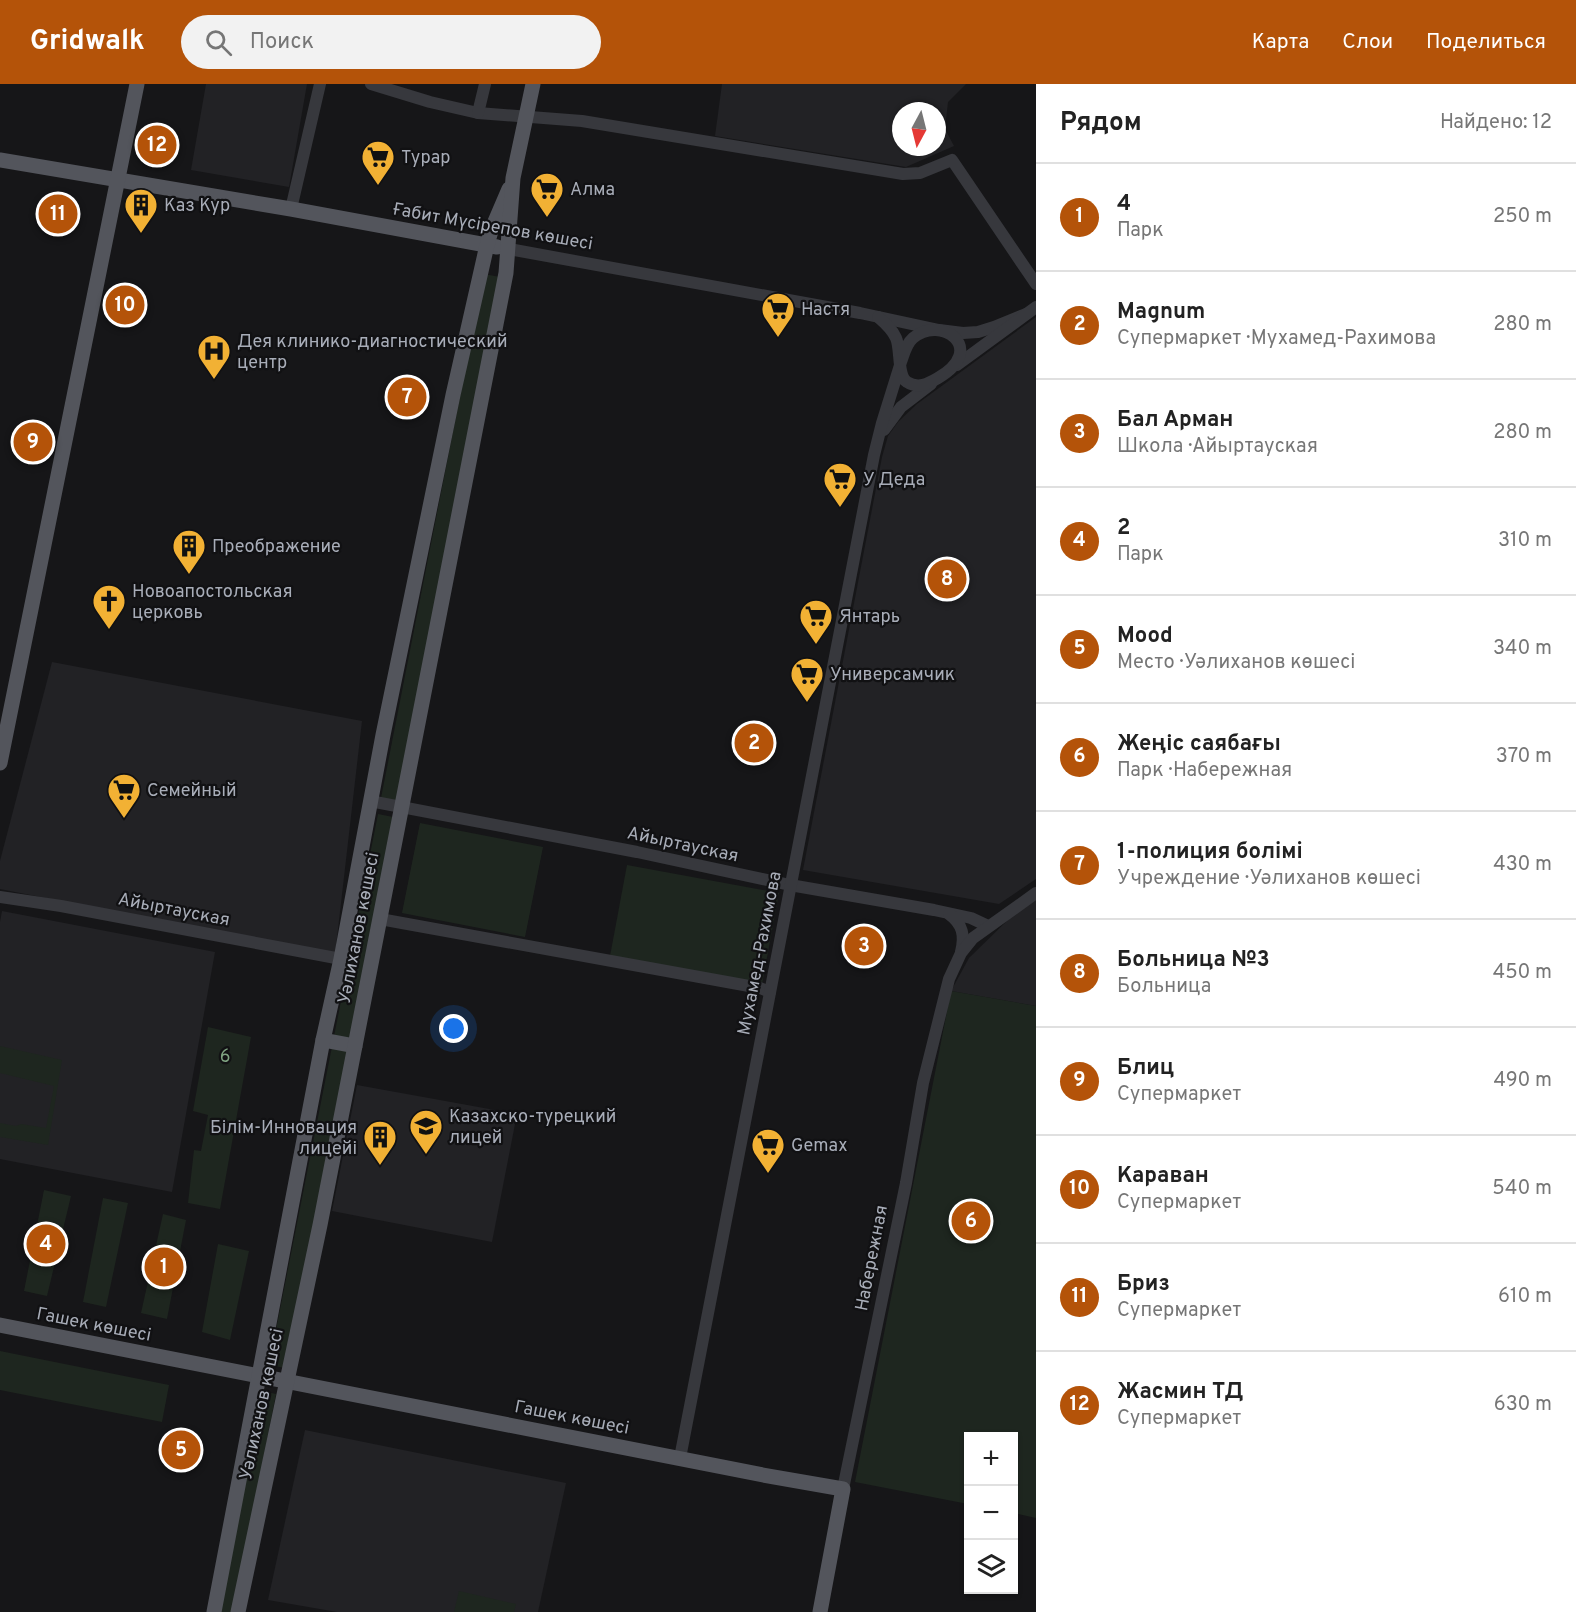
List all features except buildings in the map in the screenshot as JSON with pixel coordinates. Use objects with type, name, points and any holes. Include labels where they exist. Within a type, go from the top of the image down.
[{"type":"main road","points":[[0,763],[137,84]]},
{"type":"main road","points":[[513,177],[533,84]]},
{"type":"main road","name":"Ғабит Мүсірепов көшесі","points":[[0,160],[291,209],[508,249]]},
{"type":"main road","name":"Уәлиханов көшесі","points":[[214,1612],[323,1040],[453,395],[487,245],[513,177]]},
{"type":"main road","name":"Уәлиханов көшесі","points":[[238,1612],[289,1382],[506,273],[513,177]]},
{"type":"main road","points":[[323,1040],[355,1046]]},
{"type":"main road","name":"Гашек көшесі","points":[[0,1325],[843,1489]]},
{"type":"main road","name":"Набережная","points":[[820,1612],[843,1489]]},
{"type":"street","points":[[291,209],[320,84]]},
{"type":"street","points":[[371,84],[478,113],[582,121],[903,174],[920,173],[952,160],[1036,284]]},
{"type":"street","points":[[478,113],[485,84]]},
{"type":"street","name":"Ғабит Мүсірепов көшесі","points":[[508,249],[963,333],[978,332],[994,327],[1031,311]]},
{"type":"street","points":[[874,455],[887,424],[901,407],[1031,311]]},
{"type":"street","points":[[874,455],[901,362],[912,338],[923,332],[939,330],[955,337],[961,349],[958,361],[943,375],[924,385],[914,385],[903,379],[901,362],[896,336],[878,317]]},
{"type":"street","name":"Мухамед-Рахимова","points":[[680,1458],[874,455]]},
{"type":"street","name":"Айыртауская","points":[[370,801],[637,852],[790,885],[971,918],[988,926]]},
{"type":"street","name":"Набережная","points":[[843,1489],[904,1195],[923,1083],[946,986],[961,953],[973,938],[1036,893]]},
{"type":"street","name":"Айыртауская","points":[[0,897],[61,906],[341,959]]},
{"type":"street","points":[[950,914],[959,922],[963,933],[961,953]]},
{"type":"street","points":[[380,919],[770,992]]},
{"type":"shaded area","points":[[206,84],[307,84],[289,187],[191,170]]},
{"type":"shaded area","points":[[722,84],[966,84],[948,102],[946,120],[946,102],[892,102],[892,156],[931,156],[906,167],[715,136]]},
{"type":"shaded area","points":[[946,131],[954,146],[946,150]]},
{"type":"shaded area","points":[[1036,317],[1036,879],[999,904],[803,870],[882,457],[888,436],[898,422],[917,404]]},
{"type":"shaded area","points":[[52,662],[362,721],[335,955],[0,889],[0,861]]},
{"type":"shaded area","points":[[1036,899],[1036,1006],[951,991],[969,958],[1011,917]]},
{"type":"shaded area","points":[[2,911],[215,952],[172,1192],[0,1159],[0,922]]},
{"type":"shaded area","name":"Казахско-турецкий лицей","points":[[357,1085],[517,1114],[492,1242],[332,1211]]},
{"type":"shaded area","points":[[305,1430],[566,1483],[538,1612],[337,1612],[268,1600]]},
{"type":"green space","points":[[484,274],[500,277],[396,801],[381,798]]},
{"type":"green space","points":[[378,814],[393,817],[285,1368],[269,1365]]},
{"type":"green space","points":[[420,823],[543,847],[525,937],[402,913]]},
{"type":"green space","points":[[627,865],[779,893],[762,984],[610,956]]},
{"type":"green space","points":[[951,991],[1036,1006],[1036,1518],[1018,1514],[1018,1432],[964,1432],[964,1503],[855,1482]]},
{"type":"green space","name":"6","points":[[208,1027],[251,1037],[220,1209],[188,1203],[194,1150],[201,1151],[208,1115],[193,1111]]},
{"type":"green space","points":[[0,1046],[62,1060],[48,1145],[0,1137],[0,1123],[46,1128],[54,1086],[0,1073]]},
{"type":"green space","points":[[44,1190],[71,1196],[47,1296],[24,1291]]},
{"type":"green space","points":[[103,1198],[128,1203],[106,1307],[83,1302]]},
{"type":"green space","points":[[163,1214],[186,1220],[167,1319],[141,1313]]},
{"type":"green space","points":[[218,1244],[249,1251],[230,1340],[202,1332]]},
{"type":"green space","points":[[0,1351],[169,1385],[162,1422],[0,1390]]},
{"type":"green space","points":[[262,1391],[276,1394],[233,1612],[220,1612]]},
{"type":"green space","points":[[459,1591],[516,1604],[514,1612],[454,1612]]},
{"type":"place","name":"Жасмин ТД","points":[[157,145]]},
{"type":"place","name":"Турар","points":[[378,186]]},
{"type":"place","name":"Бриз","points":[[58,214]]},
{"type":"place","name":"Алма","points":[[547,218]]},
{"type":"place","name":"Каз Кур","points":[[141,234]]},
{"type":"place","name":"Караван","points":[[125,305]]},
{"type":"place","name":"Настя","points":[[778,338]]},
{"type":"place","name":"Дея клинико-диагностический центр","points":[[214,380]]},
{"type":"place","name":"1-полиция болiмi","points":[[407,397]]},
{"type":"place","name":"Блиц","points":[[33,442]]},
{"type":"place","name":"У Деда","points":[[840,508]]},
{"type":"place","name":"Преображение","points":[[189,575]]},
{"type":"place","name":"Больница №3","points":[[947,579]]},
{"type":"place","name":"Новоапостольская церковь","points":[[109,630]]},
{"type":"place","name":"Янтарь","points":[[816,645]]},
{"type":"place","name":"Универсамчик","points":[[807,703]]},
{"type":"place","name":"Magnum","points":[[754,743]]},
{"type":"place","name":"Семейный","points":[[124,819]]},
{"type":"place","name":"Бал Арман","points":[[864,946]]},
{"type":"place","name":"Казахско-турецкий лицей","points":[[426,1155]]},
{"type":"place","name":"Білім-Инновация лицейі","points":[[380,1166]]},
{"type":"place","name":"Gemax","points":[[768,1174]]},
{"type":"place","name":"Жеңіс саябағы","points":[[971,1221]]},
{"type":"place","name":"2","points":[[46,1244]]},
{"type":"place","name":"4","points":[[164,1267]]},
{"type":"place","name":"Mood","points":[[181,1450]]}]
